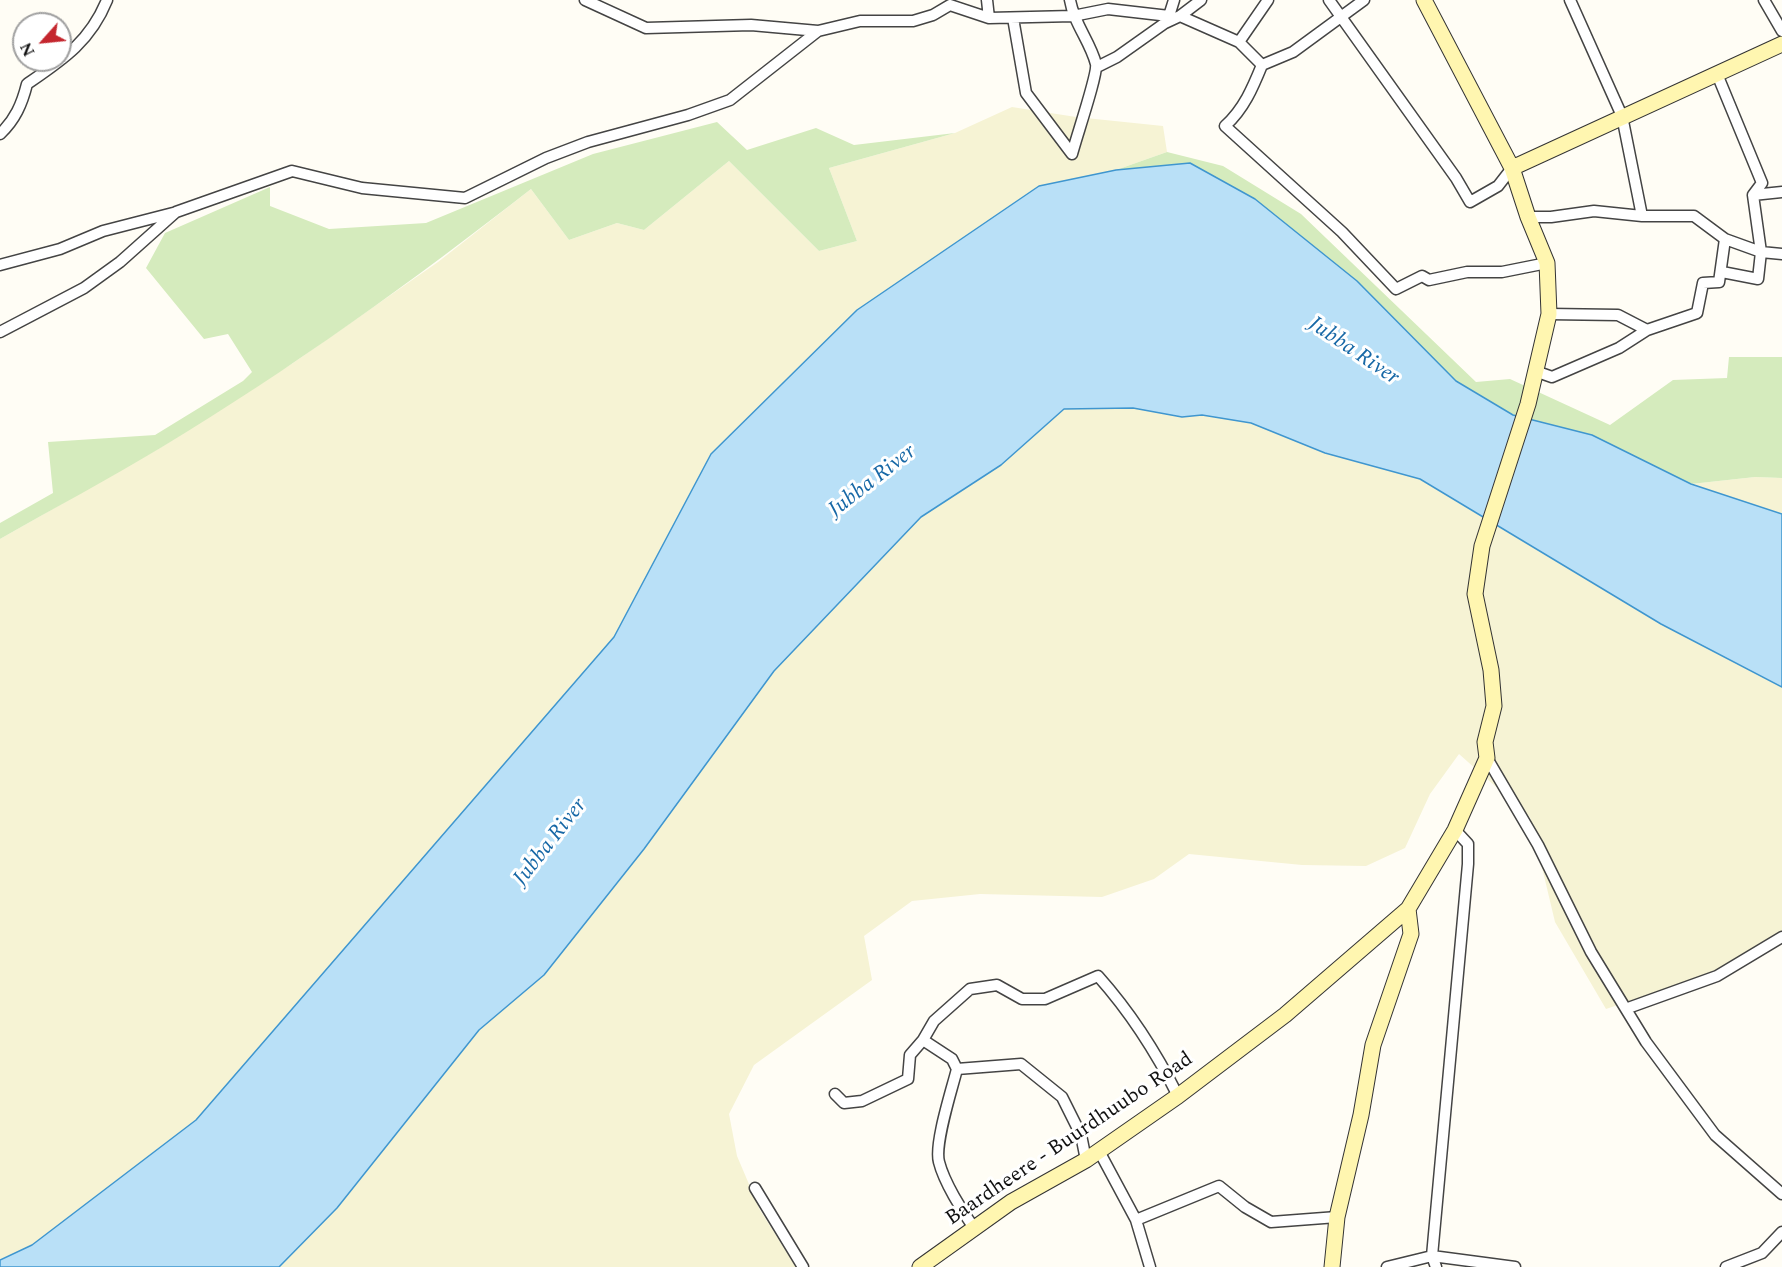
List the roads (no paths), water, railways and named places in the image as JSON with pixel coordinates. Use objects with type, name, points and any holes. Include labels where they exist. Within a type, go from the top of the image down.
[{"type":"main road","points":[[1424,0],[1512,168],[1528,217],[1547,263],[1549,314],[1528,404],[1482,546],[1475,594],[1491,670],[1494,706],[1485,742],[1487,758]]},
{"type":"main road","points":[[1512,168],[1782,44]]},
{"type":"main road","name":"Baardheere - Buurdhuubo Road","points":[[920,1267],[1011,1202],[1093,1155],[1178,1096],[1285,1015],[1408,909],[1455,830],[1487,758]]},
{"type":"main road","points":[[1332,1267],[1337,1217],[1361,1115],[1373,1045],[1411,934],[1408,909]]},
{"type":"street","points":[[0,134],[10,124],[22,103],[27,84],[74,51],[100,18],[107,0]]},
{"type":"street","points":[[585,0],[646,28],[751,25],[818,31],[860,21],[913,21],[933,15],[950,5]]},
{"type":"street","points":[[939,0],[989,18],[1072,16],[1108,5],[1171,18],[1239,42],[1262,65]]},
{"type":"street","points":[[987,0],[989,18]]},
{"type":"street","points":[[1012,18],[1026,93],[1072,154],[1096,67],[1090,47],[1072,16],[1070,0]]},
{"type":"street","points":[[1171,18],[1174,0]]},
{"type":"street","points":[[1096,67],[1117,57],[1171,18],[1201,0]]},
{"type":"street","points":[[1239,42],[1268,0]]},
{"type":"street","points":[[1329,0],[1456,178],[1470,202],[1498,186],[1512,168]]},
{"type":"street","points":[[1364,0],[1293,52],[1262,65],[1250,93],[1236,116],[1225,126],[1342,232],[1396,289],[1422,276],[1429,280],[1467,272],[1502,272],[1547,263]]},
{"type":"street","points":[[1570,0],[1622,116],[1642,216]]},
{"type":"street","points":[[1764,0],[1782,31]]},
{"type":"street","points":[[0,264],[60,249],[103,231],[176,212],[292,171],[362,188],[465,198],[546,158],[588,142],[688,115],[730,100],[818,31]]},
{"type":"street","points":[[1717,74],[1762,183],[1753,195],[1761,252],[1758,279],[1722,272]]},
{"type":"street","points":[[1753,195],[1782,192]]},
{"type":"street","points":[[1528,217],[1551,218],[1594,211],[1642,216],[1694,216],[1725,239],[1761,252],[1782,254]]},
{"type":"street","points":[[0,332],[84,288],[120,262],[176,212]]},
{"type":"street","points":[[1535,371],[1552,377],[1619,348],[1647,330],[1697,313],[1703,283],[1719,282],[1725,239]]},
{"type":"street","points":[[1549,314],[1618,315],[1647,330]]},
{"type":"street","points":[[1487,758],[1538,845],[1591,952],[1628,1008],[1646,1042],[1715,1135],[1782,1194]]},
{"type":"street","points":[[1437,1267],[1432,1256],[1468,864],[1468,844],[1455,830]]},
{"type":"street","points":[[1628,1008],[1717,976],[1782,937]]},
{"type":"street","points":[[835,1094],[844,1103],[862,1101],[908,1079],[910,1055],[923,1040],[934,1021],[970,989],[997,985],[1022,999],[1045,999],[1098,976],[1127,1009],[1157,1054],[1178,1096]]},
{"type":"street","points":[[923,1040],[952,1059],[957,1069],[946,1114],[939,1162],[958,1206],[974,1228]]},
{"type":"street","points":[[957,1069],[1021,1064],[1062,1097],[1093,1155],[1136,1220],[1150,1267]]},
{"type":"street","points":[[1136,1220],[1219,1186],[1245,1207],[1271,1222],[1337,1217]]},
{"type":"street","points":[[755,1188],[803,1267]]},
{"type":"street","points":[[1726,1267],[1762,1253],[1782,1232]]},
{"type":"street","points":[[1387,1267],[1432,1256],[1515,1267]]},
{"type":"water","name":"Jubba River","points":[[1190,163],[1255,199],[1357,281],[1456,381],[1513,415],[1592,435],[1691,484],[1782,514],[1782,687],[1661,624],[1420,479],[1325,453],[1251,423],[1202,415],[1182,417],[1133,408],[1064,409],[1001,465],[921,517],[774,671],[644,849],[544,975],[479,1030],[337,1208],[279,1267],[0,1267],[0,1260],[32,1245],[196,1120],[614,637],[711,454],[857,310],[1039,186],[1116,170]]}]
